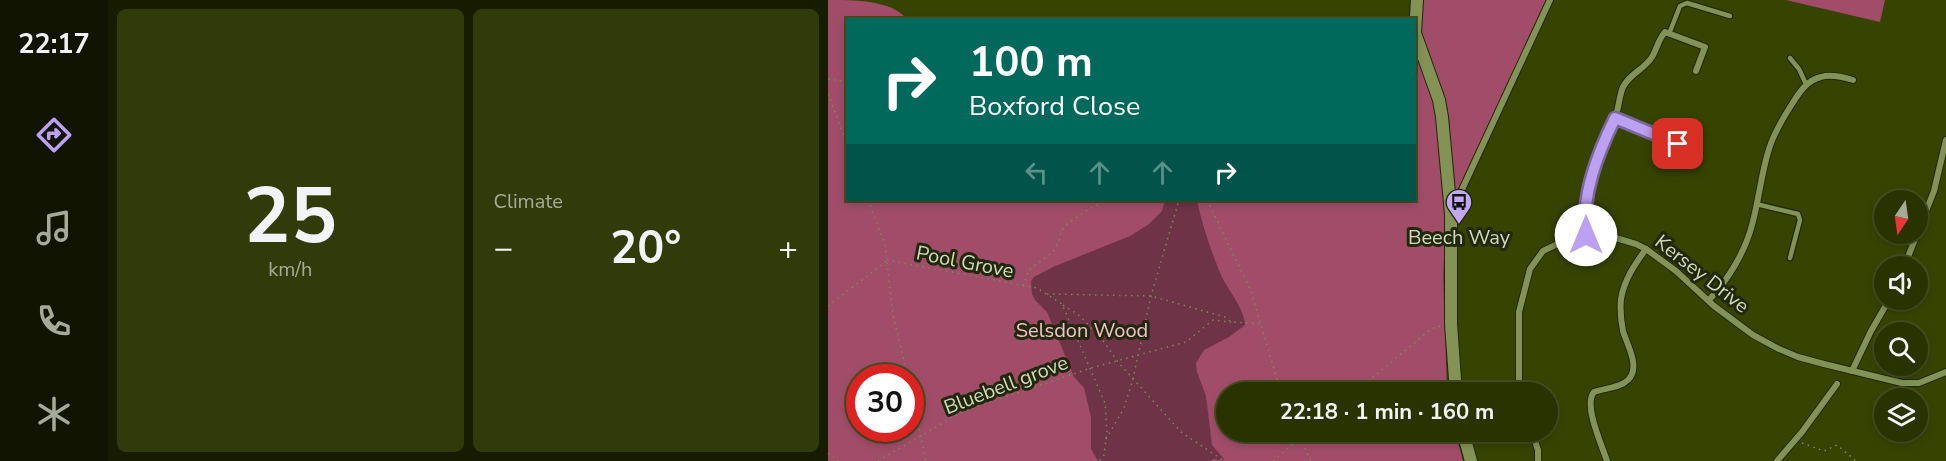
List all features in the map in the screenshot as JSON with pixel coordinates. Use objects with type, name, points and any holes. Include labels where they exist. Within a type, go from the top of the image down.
[{"type":"street","points":[[1415,18],[1416,0]]},
{"type":"street","points":[[1451,214],[1551,0]]},
{"type":"street","points":[[1586,235],[1584,222],[1591,179],[1615,118],[1623,87],[1635,71],[1649,62],[1655,53],[1660,37],[1665,32],[1705,47],[1696,71]]},
{"type":"street","points":[[1416,36],[1439,100],[1442,117],[1451,214],[1451,324],[1455,382]]},
{"type":"street","points":[[1709,300],[1719,290],[1742,251],[1752,226],[1769,149],[1780,122],[1806,84],[1821,77],[1839,76],[1853,80]]},
{"type":"street","points":[[1908,256],[1934,191],[1946,140]]},
{"type":"street","name":"Kersey Drive","points":[[1519,382],[1519,312],[1530,269],[1543,251],[1574,236],[1599,233],[1646,249],[1753,335],[1798,357],[1902,382],[1919,383],[1946,372]]},
{"type":"street","points":[[1607,461],[1589,401],[1594,392],[1621,385],[1632,374],[1633,363],[1623,330],[1621,299],[1629,274],[1646,249]]},
{"type":"street","points":[[1852,371],[1883,310]]},
{"type":"street","points":[[1777,461],[1795,441],[1837,384]]},
{"type":"street","points":[[1466,442],[1471,461]]},
{"type":"street","points":[[1535,442],[1538,461]]},
{"type":"lane","points":[[1670,34],[1680,6],[1687,3],[1730,16]]},
{"type":"lane","points":[[1790,58],[1799,69],[1806,84]]},
{"type":"lane","points":[[1615,118],[1700,153]]},
{"type":"lane","points":[[1756,204],[1798,214],[1800,220],[1790,258]]},
{"type":"path","points":[[828,79],[846,82]]},
{"type":"path","points":[[828,94],[846,141]]},
{"type":"path","points":[[868,201],[885,244],[893,315],[905,364]]},
{"type":"path","points":[[1023,287],[1029,270],[1053,252],[1060,239],[1061,231],[1067,224],[1090,208],[1107,201]]},
{"type":"path","points":[[1106,440],[1124,408],[1133,379],[1151,296],[1179,201]]},
{"type":"path","points":[[1207,201],[1251,291],[1278,382]]},
{"type":"path","points":[[828,306],[888,260]]},
{"type":"path","name":"Pool Grove","points":[[888,260],[1037,288],[1046,294]]},
{"type":"path","points":[[1046,294],[1151,296],[1225,317],[1231,322],[1262,324]]},
{"type":"path","points":[[1046,294],[1080,316],[1180,432],[1224,461]]},
{"type":"path","points":[[1062,304],[1105,404],[1106,440],[1104,455],[1099,461]]},
{"type":"path","name":"Bluebell grove","points":[[924,434],[963,411],[1091,368],[1185,342],[1213,320],[1231,322]]},
{"type":"path","points":[[1366,382],[1431,329],[1451,324]]},
{"type":"path","points":[[1795,441],[1824,451],[1837,445],[1856,461]]},
{"type":"path","name":"Bluebell grove","points":[[878,461],[910,442]]},
{"type":"path","points":[[923,442],[926,461]]},
{"type":"path","points":[[1273,461],[1294,442]]},
{"type":"path","points":[[1301,442],[1311,461]]},
{"type":"path","points":[[828,453],[838,461]]},
{"type":"green space","name":"Selsdon Wood","points":[[828,64],[846,186],[846,201],[1414,201],[1444,266],[1447,382],[1216,382],[1216,442],[1458,442],[1463,461],[828,461]]},
{"type":"shaded area","points":[[828,0],[879,4],[904,16],[903,18],[846,18],[846,201],[1165,201],[1162,211],[1149,224],[1130,236],[1053,267],[1031,281],[1032,294],[1047,312],[1074,377],[1084,388],[1091,417],[1091,449],[1098,461],[828,461]]},
{"type":"shaded area","points":[[1420,0],[1546,0],[1455,197],[1449,118],[1445,97],[1421,35]]},
{"type":"shaded area","points":[[1786,0],[1885,0],[1880,22]]},
{"type":"shaded area","points":[[1416,55],[1433,98],[1437,117],[1447,215],[1443,275],[1447,382],[1216,382],[1216,442],[1458,442],[1463,461],[1222,461],[1224,459],[1212,445],[1206,396],[1196,363],[1204,350],[1229,337],[1245,325],[1242,312],[1224,281],[1214,257],[1197,201],[1416,201]]},
{"type":"place","name":"Beech Way","points":[[1459,225]]},
{"type":"route","points":[[1586,235],[1584,222],[1591,179],[1615,118],[1678,144]]}]
